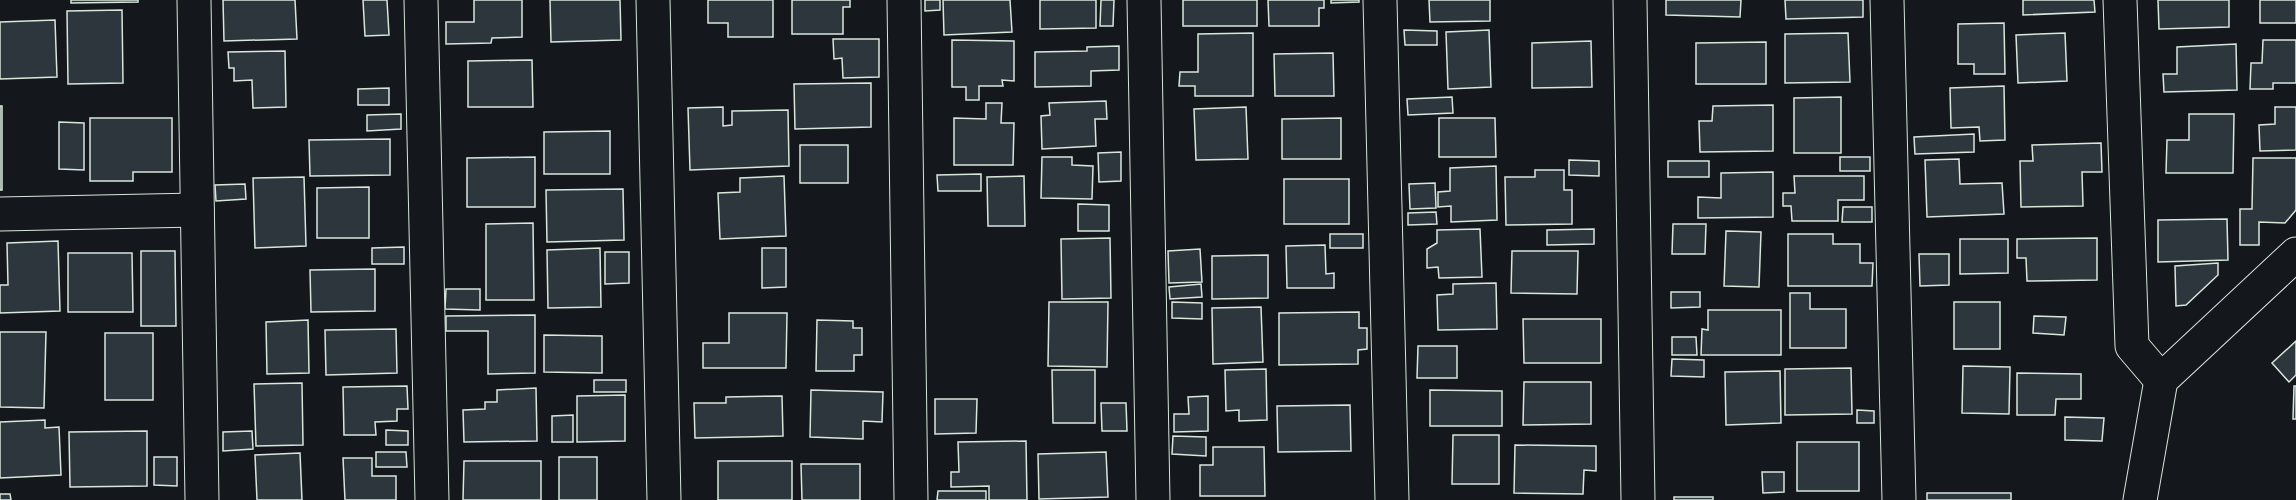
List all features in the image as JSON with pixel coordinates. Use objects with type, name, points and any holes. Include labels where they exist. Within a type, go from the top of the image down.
[{"type":"street","points":[[194,0],[202,500]]},
{"type":"street","points":[[420,0],[432,500]]},
{"type":"street","points":[[653,0],[664,500]]},
{"type":"street","points":[[904,0],[911,500]]},
{"type":"street","points":[[1144,0],[1153,500]]},
{"type":"street","points":[[1380,0],[1392,500]]},
{"type":"street","points":[[1630,0],[1638,500]]},
{"type":"street","points":[[1887,0],[1899,500]]},
{"type":"street","points":[[2120,0],[2132,346],[2161,380]]},
{"type":"street","points":[[0,214],[197,210]]},
{"type":"street","points":[[2140,500],[2161,380],[2296,254]]},
{"type":"building","points":[[71,0],[138,0],[138,2],[71,3]]},
{"type":"building","points":[[223,0],[295,0],[297,39],[224,41]]},
{"type":"building","points":[[363,0],[387,0],[389,35],[365,36]]},
{"type":"building","points":[[474,0],[522,0],[522,37],[492,38],[491,43],[446,44],[446,22],[474,22]]},
{"type":"building","points":[[550,0],[620,0],[621,40],[551,42]]},
{"type":"building","points":[[708,0],[773,0],[773,37],[728,37],[728,23],[708,23]]},
{"type":"building","points":[[792,0],[850,0],[850,7],[843,7],[843,34],[792,34]]},
{"type":"building","points":[[925,0],[940,0],[940,10],[925,11]]},
{"type":"building","points":[[943,0],[1010,0],[1012,32],[944,35]]},
{"type":"building","points":[[1040,0],[1096,0],[1096,28],[1040,29]]},
{"type":"building","points":[[1101,0],[1114,0],[1113,26],[1100,26]]},
{"type":"building","points":[[1183,0],[1257,0],[1257,26],[1183,26]]},
{"type":"building","points":[[1268,0],[1324,0],[1324,8],[1319,8],[1319,26],[1269,26]]},
{"type":"building","points":[[1331,0],[1359,0],[1359,2],[1331,3]]},
{"type":"building","points":[[1429,0],[1490,0],[1490,21],[1430,22]]},
{"type":"building","points":[[1666,0],[1741,0],[1740,17],[1666,15]]},
{"type":"building","points":[[1785,0],[1863,0],[1863,17],[1786,19]]},
{"type":"building","points":[[2023,0],[2094,0],[2095,12],[2023,15]]},
{"type":"building","points":[[2158,0],[2229,0],[2229,27],[2159,29]]},
{"type":"building","points":[[2260,0],[2296,0],[2296,23],[2260,23]]},
{"type":"building","points":[[122,10],[123,83],[68,84],[67,11]]},
{"type":"building","points":[[55,20],[57,77],[0,79],[0,22]]},
{"type":"building","points":[[2004,23],[2005,74],[1974,74],[1974,64],[1958,64],[1958,24]]},
{"type":"building","points":[[1404,30],[1437,31],[1437,45],[1405,45]]},
{"type":"building","points":[[1489,30],[1491,87],[1448,89],[1446,32]]},
{"type":"building","points":[[1253,33],[1253,96],[1195,96],[1195,86],[1179,86],[1180,72],[1198,72],[1198,34]]},
{"type":"building","points":[[1848,33],[1850,82],[1785,83],[1785,34]]},
{"type":"building","points":[[2065,33],[2067,81],[2018,83],[2016,35]]},
{"type":"building","points":[[833,39],[879,39],[879,77],[843,78],[842,58],[834,59]]},
{"type":"building","points":[[952,40],[1014,41],[1014,81],[1002,80],[1003,86],[979,86],[979,100],[966,100],[966,87],[952,87]]},
{"type":"building","points":[[2263,40],[2296,40],[2296,83],[2273,83],[2273,89],[2250,89],[2251,63],[2262,63]]},
{"type":"building","points":[[1591,41],[1592,87],[1532,88],[1532,43]]},
{"type":"building","points":[[1766,42],[1766,84],[1696,84],[1696,43]]},
{"type":"building","points":[[2236,44],[2237,90],[2164,92],[2163,74],[2177,74],[2177,47]]},
{"type":"building","points":[[1119,46],[1119,70],[1091,71],[1091,86],[1035,87],[1035,52],[1087,51],[1087,47]]},
{"type":"building","points":[[285,51],[286,107],[253,108],[252,80],[234,81],[234,68],[229,68],[228,52]]},
{"type":"building","points":[[1333,53],[1334,96],[1275,96],[1274,54]]},
{"type":"building","points":[[532,60],[533,107],[468,107],[468,61]]},
{"type":"building","points":[[871,83],[871,127],[795,129],[794,84]]},
{"type":"building","points":[[2004,86],[2005,140],[1980,141],[1979,127],[1951,128],[1950,88]]},
{"type":"building","points":[[389,88],[389,105],[358,105],[358,89]]},
{"type":"building","points":[[1452,97],[1453,113],[1408,115],[1407,99]]},
{"type":"building","points":[[1841,97],[1841,153],[1794,153],[1794,98]]},
{"type":"building","points":[[1106,101],[1107,119],[1095,119],[1096,146],[1042,149],[1041,116],[1050,115],[1049,103]]},
{"type":"building","points":[[986,103],[1002,103],[1001,123],[1014,123],[1013,165],[954,165],[954,118],[986,119]]},
{"type":"building","points":[[1773,105],[1773,151],[1700,152],[1699,121],[1712,121],[1713,106]]},
{"type":"building","points":[[0,106],[2,106],[2,190],[0,190]]},
{"type":"building","points":[[723,107],[723,126],[732,125],[732,111],[788,110],[789,166],[690,170],[688,108]]},
{"type":"building","points":[[1246,107],[1248,159],[1196,160],[1194,109]]},
{"type":"building","points":[[2275,107],[2296,107],[2296,150],[2260,151],[2259,125],[2275,124]]},
{"type":"building","points":[[401,114],[401,129],[367,131],[367,115]]},
{"type":"building","points":[[2189,114],[2234,114],[2233,173],[2166,173],[2167,140],[2189,140]]},
{"type":"building","points":[[90,118],[172,118],[172,172],[133,172],[133,181],[90,181]]},
{"type":"building","points":[[1341,118],[1341,159],[1282,159],[1282,119]]},
{"type":"building","points":[[1439,118],[1495,118],[1496,157],[1439,157]]},
{"type":"building","points":[[59,122],[84,123],[84,170],[59,169]]},
{"type":"building","points":[[610,131],[610,174],[544,174],[544,132]]},
{"type":"building","points":[[1974,134],[1974,152],[1915,154],[1914,137]]},
{"type":"building","points":[[390,139],[390,175],[310,176],[309,140]]},
{"type":"building","points":[[2101,143],[2102,172],[2082,172],[2083,206],[2021,207],[2020,161],[2033,161],[2032,145]]},
{"type":"building","points":[[800,145],[848,145],[848,183],[800,183]]},
{"type":"building","points":[[1121,152],[1121,181],[1099,182],[1098,153]]},
{"type":"building","points":[[535,157],[535,207],[467,207],[467,158]]},
{"type":"building","points":[[1042,157],[1072,157],[1072,165],[1093,166],[1092,199],[1041,198]]},
{"type":"building","points":[[1840,157],[1870,157],[1870,171],[1840,171]]},
{"type":"building","points":[[2253,158],[2296,158],[2296,210],[2285,223],[2259,222],[2259,245],[2240,245],[2240,209],[2252,209]]},
{"type":"building","points":[[1959,159],[1960,184],[2002,183],[2004,214],[1927,217],[1925,160]]},
{"type":"building","points":[[1569,160],[1599,161],[1599,176],[1569,175]]},
{"type":"building","points":[[1668,161],[1709,161],[1709,177],[1668,177]]},
{"type":"building","points":[[1496,166],[1497,220],[1451,222],[1451,206],[1438,207],[1438,192],[1450,191],[1450,168]]},
{"type":"building","points":[[1535,170],[1564,170],[1564,190],[1572,190],[1572,224],[1506,225],[1505,177],[1535,177]]},
{"type":"building","points":[[1773,172],[1773,217],[1698,218],[1698,197],[1721,198],[1721,173]]},
{"type":"building","points":[[981,174],[981,191],[938,191],[937,175]]},
{"type":"building","points":[[784,176],[786,236],[720,239],[718,193],[740,192],[740,178]]},
{"type":"building","points":[[1024,176],[1025,226],[988,226],[987,177]]},
{"type":"building","points":[[1794,176],[1864,176],[1864,200],[1838,200],[1838,221],[1792,221],[1791,206],[1783,206],[1783,193],[1795,193]]},
{"type":"building","points":[[304,177],[306,246],[255,248],[253,178]]},
{"type":"building","points":[[1284,179],[1349,179],[1349,224],[1284,224]]},
{"type":"building","points":[[1435,183],[1436,208],[1410,209],[1409,184]]},
{"type":"building","points":[[245,184],[246,199],[216,201],[215,185]]},
{"type":"building","points":[[369,187],[369,238],[317,238],[317,188]]},
{"type":"building","points":[[623,189],[624,240],[547,242],[546,190]]},
{"type":"building","points":[[1078,204],[1109,205],[1109,231],[1078,231]]},
{"type":"building","points":[[1843,207],[1872,207],[1872,222],[1842,222]]},
{"type":"building","points":[[1436,212],[1437,224],[1408,225],[1408,213]]},
{"type":"building","points":[[2227,219],[2228,260],[2158,262],[2158,220]]},
{"type":"building","points":[[533,223],[534,300],[486,300],[486,224]]},
{"type":"building","points":[[1673,224],[1706,224],[1705,254],[1672,254]]},
{"type":"building","points":[[1480,229],[1482,277],[1439,278],[1438,267],[1427,268],[1427,249],[1437,243],[1437,230]]},
{"type":"building","points":[[1594,229],[1594,244],[1547,245],[1547,230]]},
{"type":"building","points":[[1726,231],[1761,232],[1759,287],[1724,286]]},
{"type":"building","points":[[1330,234],[1363,234],[1363,248],[1330,248]]},
{"type":"building","points":[[1788,234],[1833,234],[1833,244],[1860,244],[1860,263],[1873,263],[1872,286],[1788,286]]},
{"type":"building","points":[[1110,238],[1111,298],[1062,299],[1061,239]]},
{"type":"building","points":[[2097,238],[2097,280],[2027,281],[2026,258],[2017,258],[2017,239]]},
{"type":"building","points":[[1960,239],[2008,239],[2008,273],[1960,274]]},
{"type":"building","points":[[58,241],[60,311],[0,313],[0,285],[8,285],[7,243]]},
{"type":"building","points":[[1325,245],[1326,274],[1334,273],[1334,288],[1287,288],[1286,246]]},
{"type":"building","points":[[404,247],[404,264],[372,264],[372,248]]},
{"type":"building","points":[[600,248],[601,307],[548,308],[547,250]]},
{"type":"building","points":[[762,248],[786,248],[786,287],[762,288]]},
{"type":"building","points":[[1200,249],[1202,282],[1169,283],[1168,251]]},
{"type":"building","points":[[141,251],[175,251],[176,326],[141,326]]},
{"type":"building","points":[[1512,251],[1578,251],[1577,294],[1511,293]]},
{"type":"building","points":[[605,252],[629,252],[629,283],[605,284]]},
{"type":"building","points":[[68,253],[132,253],[133,312],[68,312]]},
{"type":"building","points":[[1919,254],[1949,254],[1949,285],[1920,286]]},
{"type":"building","points":[[1268,255],[1268,298],[1212,299],[1212,256]]},
{"type":"building","points":[[2218,263],[2218,275],[2186,305],[2176,306],[2175,266]]},
{"type":"building","points":[[375,269],[375,311],[311,312],[310,270]]},
{"type":"building","points":[[1496,283],[1497,329],[1438,330],[1437,295],[1453,294],[1453,284]]},
{"type":"building","points":[[1201,284],[1202,297],[1170,299],[1169,287]]},
{"type":"building","points":[[446,289],[480,289],[480,310],[445,309]]},
{"type":"building","points":[[1671,292],[1700,292],[1700,307],[1671,308]]},
{"type":"building","points":[[1790,293],[1810,293],[1810,309],[1846,309],[1846,348],[1790,348]]},
{"type":"building","points":[[1049,302],[1108,302],[1107,367],[1048,366]]},
{"type":"building","points":[[1172,302],[1202,303],[1202,319],[1172,318]]},
{"type":"building","points":[[1954,302],[2000,302],[2000,349],[1954,349]]},
{"type":"building","points":[[1261,307],[1263,362],[1213,364],[1212,308]]},
{"type":"building","points":[[1708,310],[1781,310],[1781,355],[1701,355],[1702,329],[1708,330]]},
{"type":"building","points":[[1359,312],[1359,328],[1367,328],[1367,349],[1358,350],[1358,364],[1279,365],[1279,313]]},
{"type":"building","points":[[729,313],[787,313],[786,368],[703,368],[703,343],[729,343]]},
{"type":"building","points":[[535,315],[535,373],[488,374],[488,331],[446,331],[446,316]]},
{"type":"building","points":[[2034,316],[2066,317],[2064,335],[2033,333]]},
{"type":"building","points":[[1523,319],[1601,319],[1601,363],[1524,363]]},
{"type":"building","points":[[308,320],[309,373],[267,374],[266,322]]},
{"type":"building","points":[[817,320],[853,321],[853,328],[862,328],[862,355],[854,355],[854,371],[816,371]]},
{"type":"building","points":[[396,329],[397,373],[326,375],[325,330]]},
{"type":"building","points":[[0,332],[46,332],[44,408],[0,407]]},
{"type":"building","points":[[105,333],[153,333],[153,400],[105,400]]},
{"type":"building","points":[[544,335],[602,336],[602,373],[544,372]]},
{"type":"building","points":[[1672,337],[1696,337],[1697,355],[1672,355]]},
{"type":"building","points":[[2296,341],[2296,375],[2289,382],[2272,363]]},
{"type":"building","points":[[1418,346],[1457,346],[1457,378],[1417,378]]},
{"type":"building","points":[[1672,359],[1704,360],[1704,377],[1671,376]]},
{"type":"building","points":[[1963,366],[2010,367],[2009,414],[1962,413]]},
{"type":"building","points":[[1851,368],[1852,414],[1785,415],[1785,369]]},
{"type":"building","points":[[1266,369],[1267,420],[1239,421],[1239,410],[1226,411],[1225,370]]},
{"type":"building","points":[[1052,370],[1095,370],[1095,423],[1053,423]]},
{"type":"building","points":[[1780,371],[1781,423],[1726,425],[1725,372]]},
{"type":"building","points":[[2017,373],[2081,374],[2081,399],[2056,399],[2055,415],[2017,415]]},
{"type":"building","points":[[594,380],[626,380],[626,392],[594,392]]},
{"type":"building","points":[[1524,382],[1591,382],[1591,424],[1523,425]]},
{"type":"building","points":[[302,383],[303,445],[256,446],[254,384]]},
{"type":"building","points":[[407,386],[408,409],[397,409],[397,421],[375,422],[376,435],[344,435],[343,387]]},
{"type":"building","points":[[2294,386],[2296,386],[2296,419],[2293,419]]},
{"type":"building","points":[[536,388],[537,441],[464,442],[463,410],[485,409],[485,402],[497,402],[497,390]]},
{"type":"building","points":[[811,390],[883,392],[882,422],[863,421],[863,439],[810,437]]},
{"type":"building","points":[[1430,390],[1502,391],[1502,426],[1430,426]]},
{"type":"building","points":[[625,395],[625,441],[577,442],[577,396]]},
{"type":"building","points":[[782,396],[783,436],[695,438],[694,403],[726,403],[726,397]]},
{"type":"building","points":[[1208,396],[1208,431],[1174,432],[1174,414],[1189,414],[1188,397]]},
{"type":"building","points":[[935,399],[977,399],[976,433],[935,434]]},
{"type":"building","points":[[1101,403],[1126,403],[1127,431],[1102,431]]},
{"type":"building","points":[[1350,405],[1351,451],[1278,452],[1277,406]]},
{"type":"building","points":[[1857,410],[1874,411],[1874,423],[1857,423]]},
{"type":"building","points":[[573,415],[573,442],[552,442],[552,416]]},
{"type":"building","points":[[2065,417],[2104,418],[2102,441],[2065,440]]},
{"type":"building","points":[[45,420],[45,428],[59,427],[61,475],[0,478],[0,422]]},
{"type":"building","points":[[386,430],[408,431],[408,445],[386,445]]},
{"type":"building","points":[[147,431],[147,486],[70,487],[69,432]]},
{"type":"building","points":[[252,431],[253,449],[223,451],[223,432]]},
{"type":"building","points":[[1453,435],[1499,435],[1499,484],[1452,484]]},
{"type":"building","points":[[1173,436],[1206,437],[1206,456],[1172,454]]},
{"type":"building","points":[[1026,441],[1027,500],[989,500],[989,486],[951,487],[951,472],[959,472],[958,442]]},
{"type":"building","points":[[1797,442],[1859,442],[1859,491],[1797,491]]},
{"type":"building","points":[[1515,445],[1596,446],[1596,471],[1584,470],[1583,494],[1514,493]]},
{"type":"building","points":[[1213,447],[1264,447],[1265,496],[1200,496],[1200,465],[1213,465]]},
{"type":"building","points":[[376,452],[406,452],[407,467],[376,467]]},
{"type":"building","points":[[1106,452],[1108,497],[1039,499],[1038,454]]},
{"type":"building","points":[[300,453],[302,500],[257,500],[255,455]]},
{"type":"building","points":[[154,457],[177,457],[177,486],[154,485]]},
{"type":"building","points":[[559,457],[597,457],[597,500],[559,500]]},
{"type":"building","points":[[343,458],[372,458],[372,476],[396,476],[396,500],[345,500]]},
{"type":"building","points":[[464,461],[541,461],[541,500],[463,500]]},
{"type":"building","points":[[718,461],[792,461],[792,500],[718,500]]},
{"type":"building","points":[[801,464],[860,464],[860,500],[802,500]]},
{"type":"building","points":[[1762,472],[1784,472],[1784,492],[1763,493]]},
{"type":"building","points":[[938,491],[986,491],[986,500],[937,500]]},
{"type":"building","points":[[1927,493],[2011,493],[2011,500],[1927,500]]},
{"type":"building","points":[[0,494],[10,494],[11,500],[0,500]]},
{"type":"building","points":[[1674,497],[1713,497],[1713,500],[1674,500]]}]
